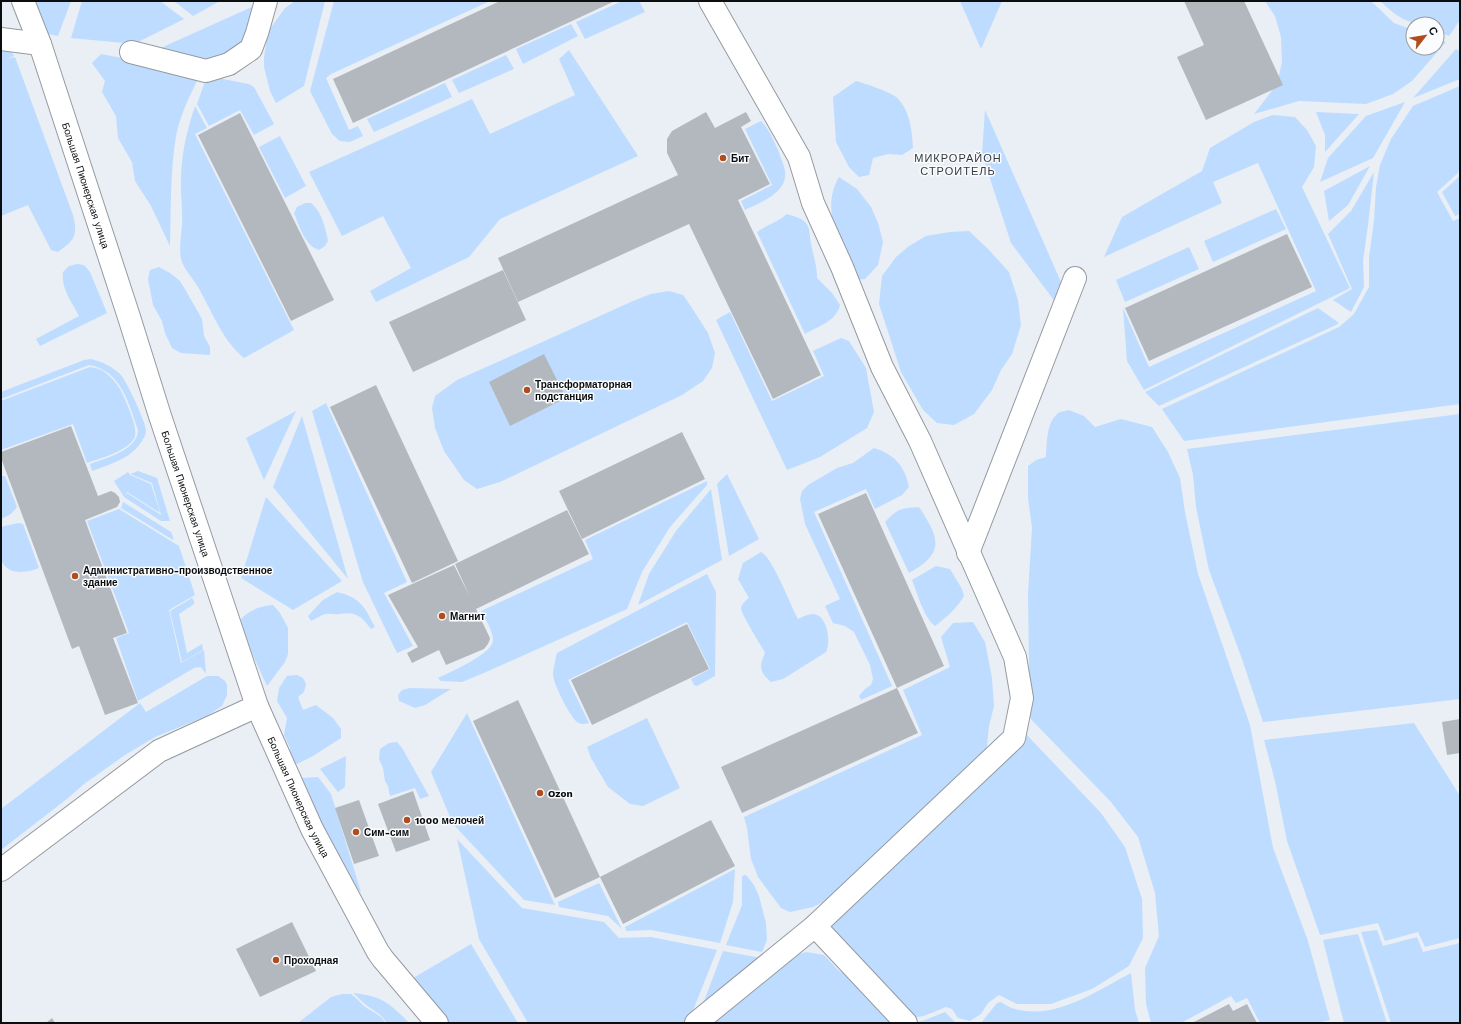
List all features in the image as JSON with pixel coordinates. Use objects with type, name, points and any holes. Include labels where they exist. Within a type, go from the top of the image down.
[{"type":"street","name":"Большая Пионерская улица","points":[[23,1],[40,44],[160,416],[257,706],[312,829],[378,952],[437,1023]]},
{"type":"street","points":[[131,52],[206,71],[229,64],[251,49],[262,20],[266,1]]},
{"type":"street","points":[[696,1023],[815,926],[1014,738],[1022,698],[1015,657],[920,442],[882,367],[842,266],[813,203],[799,157],[710,1]]},
{"type":"street","points":[[1,39],[40,44]]},
{"type":"street","points":[[968,553],[1075,278]]},
{"type":"street","points":[[1,870],[159,751],[257,706]]},
{"type":"street","points":[[815,926],[906,1023]]},
{"type":"shaded area","points":[[31,1],[71,1],[58,36],[43,33]]},
{"type":"shaded area","points":[[82,1],[160,1],[184,19],[134,44],[71,38]]},
{"type":"shaded area","points":[[174,1],[220,1],[193,16]]},
{"type":"shaded area","points":[[295,1],[325,1],[304,86],[276,103],[270,91],[264,67],[267,33],[285,8]]},
{"type":"shaded area","points":[[334,1],[490,1],[331,74],[326,78],[349,130],[358,126],[363,136],[350,142],[340,141],[332,134],[310,91]]},
{"type":"shaded area","points":[[622,1],[639,1],[645,12],[585,39],[576,22]]},
{"type":"shaded area","points":[[960,1],[1002,1],[981,49]]},
{"type":"shaded area","points":[[1265,1],[1371,1],[1394,23],[1405,27],[1405,56],[1434,56],[1412,81],[1393,94],[1366,104],[1299,101],[1254,114],[1277,84],[1282,62],[1281,37],[1275,16]]},
{"type":"shaded area","points":[[1380,1],[1460,1],[1460,20],[1449,36],[1445,34],[1445,16],[1405,16],[1405,20],[1394,13]]},
{"type":"shaded area","points":[[254,6],[253,21],[240,47],[213,63],[154,51]]},
{"type":"shaded area","points":[[571,24],[578,36],[523,64],[516,49]]},
{"type":"shaded area","points":[[1,43],[7,43],[14,56],[6,59],[15,57],[73,215],[75,228],[74,236],[68,244],[58,252],[51,250],[28,205],[1,216]]},
{"type":"shaded area","points":[[1456,49],[1460,51],[1460,79],[1413,98]]},
{"type":"shaded area","points":[[569,50],[638,156],[500,219],[469,257],[376,302],[370,291],[411,268],[383,216],[342,236],[309,172],[472,99],[490,134],[575,95],[559,59]]},
{"type":"shaded area","points":[[101,54],[201,73],[183,112],[176,136],[172,177],[170,246],[151,206],[135,181],[132,162],[118,138],[116,116],[102,92],[105,81],[92,63]]},
{"type":"shaded area","points":[[506,55],[514,69],[459,93],[452,80]]},
{"type":"shaded area","points":[[207,76],[249,84],[254,87],[274,124],[254,135],[240,110],[209,126],[197,104]]},
{"type":"shaded area","points":[[856,81],[888,92],[901,102],[909,121],[913,148],[902,155],[888,154],[873,158],[869,175],[859,177],[849,167],[836,142],[833,97]]},
{"type":"shaded area","points":[[445,83],[452,97],[374,132],[367,119]]},
{"type":"shaded area","points":[[1460,86],[1460,166],[1458,173],[1437,192],[1453,221],[1460,218],[1460,404],[1184,441],[1162,409],[1339,327],[1354,314],[1369,287],[1369,257],[1374,221],[1376,187],[1380,165],[1391,139],[1413,106]]},
{"type":"shaded area","points":[[1405,102],[1373,158],[1320,182],[1328,158],[1366,116]]},
{"type":"shaded area","points":[[195,106],[207,128],[195,134],[294,330],[244,358],[236,351],[223,334],[198,287],[184,267],[181,259],[182,158],[185,141]]},
{"type":"shaded area","points":[[985,110],[1069,300],[1056,303],[1011,243],[982,154]]},
{"type":"shaded area","points":[[1316,112],[1359,114],[1325,152],[1325,135]]},
{"type":"shaded area","points":[[1273,115],[1295,117],[1307,130],[1316,146],[1314,167],[1302,187],[1350,288],[1144,390],[1127,361],[1123,308],[1149,367],[1316,291],[1258,163],[1213,182],[1222,203],[1104,257],[1122,217],[1202,171],[1210,148],[1254,122]]},
{"type":"shaded area","points":[[761,121],[773,138],[778,150],[785,171],[785,179],[778,191],[772,196],[745,210],[741,201],[772,185],[745,129]]},
{"type":"shaded area","points":[[280,136],[306,186],[285,198],[259,147]]},
{"type":"shaded area","points":[[1370,166],[1348,205],[1329,221],[1324,191]]},
{"type":"shaded area","points":[[1374,172],[1363,261],[1364,287],[1351,312],[1333,300],[1352,289],[1328,234],[1351,211]]},
{"type":"shaded area","points":[[1460,176],[1460,214],[1455,216],[1442,192]]},
{"type":"shaded area","points":[[839,177],[857,189],[871,207],[878,223],[883,242],[878,265],[865,279],[854,280],[853,266],[841,245],[834,226],[831,206],[832,196],[834,187]]},
{"type":"shaded area","points":[[305,203],[311,203],[315,207],[324,225],[328,241],[325,246],[319,250],[314,248],[306,240],[294,213],[297,207]]},
{"type":"shaded area","points":[[1276,209],[1286,229],[1213,262],[1204,241]]},
{"type":"shaded area","points":[[787,214],[801,219],[807,224],[816,264],[817,278],[832,293],[840,305],[835,316],[831,320],[805,334],[757,232]]},
{"type":"shaded area","points":[[969,231],[1009,272],[1018,300],[1021,325],[1012,354],[1001,370],[992,390],[974,414],[954,425],[937,423],[923,410],[901,372],[879,304],[882,276],[896,257],[909,246],[926,236],[950,232]]},
{"type":"shaded area","points":[[1189,247],[1199,269],[1125,302],[1116,280]]},
{"type":"shaded area","points":[[77,264],[84,265],[90,272],[107,313],[40,346],[36,339],[79,316],[65,290],[63,278],[63,272],[69,266]]},
{"type":"shaded area","points":[[159,267],[180,281],[186,291],[202,319],[204,336],[210,347],[210,355],[181,353],[172,348],[165,333],[162,321],[153,305],[148,279],[150,270]]},
{"type":"shaded area","points":[[669,291],[683,295],[708,333],[715,353],[712,368],[703,381],[682,395],[500,482],[477,489],[464,480],[444,451],[435,428],[432,408],[435,396],[457,380],[633,301],[651,294]]},
{"type":"shaded area","points":[[1318,308],[1339,323],[1159,406],[1145,392]]},
{"type":"shaded area","points":[[730,312],[772,401],[824,376],[813,351],[841,338],[849,341],[866,368],[874,412],[867,428],[820,457],[787,470],[716,320]]},
{"type":"shaded area","points":[[91,359],[107,365],[120,374],[127,384],[135,401],[146,430],[146,434],[139,446],[127,456],[114,463],[92,471],[90,464],[112,456],[127,448],[137,437],[138,430],[127,399],[116,381],[109,374],[100,368],[89,365],[1,399],[1,392],[84,360]]},
{"type":"shaded area","points":[[90,367],[105,372],[114,380],[121,390],[134,423],[135,435],[130,444],[119,451],[87,463],[73,424],[1,450],[1,401]]},
{"type":"shaded area","points":[[326,403],[407,582],[384,593],[413,646],[397,653],[363,582],[312,411]]},
{"type":"shaded area","points":[[1069,410],[1084,416],[1095,427],[1121,419],[1152,427],[1168,452],[1180,478],[1185,512],[1198,574],[1250,725],[1273,848],[1307,938],[1330,1020],[1316,1023],[1260,1023],[1247,998],[1236,1003],[1231,996],[1181,1023],[1151,1023],[1146,1004],[1145,968],[1159,936],[1155,893],[1138,837],[1111,802],[1026,714],[1029,666],[1028,594],[1032,528],[1028,498],[1028,466],[1036,460],[1046,457],[1048,432],[1052,420],[1060,412]]},
{"type":"shaded area","points":[[296,411],[264,480],[246,438]]},
{"type":"shaded area","points":[[1460,414],[1460,699],[1263,722],[1242,659],[1209,570],[1196,507],[1193,475],[1187,449]]},
{"type":"shaded area","points":[[302,416],[348,579],[273,487]]},
{"type":"shaded area","points":[[874,448],[893,457],[905,473],[909,487],[902,495],[875,509],[866,489],[814,512],[892,686],[861,700],[859,696],[871,685],[873,679],[870,665],[854,632],[845,626],[833,623],[825,606],[840,599],[805,524],[800,499],[802,491],[808,485],[837,468],[853,463]]},
{"type":"shaded area","points":[[138,471],[157,478],[170,521],[161,521],[124,497],[127,493],[161,515],[152,483],[130,474]]},
{"type":"shaded area","points":[[128,472],[130,475],[151,484],[160,513],[127,492],[124,497],[114,481]]},
{"type":"shaded area","points":[[727,474],[759,539],[729,556],[717,484]]},
{"type":"shaded area","points":[[1,476],[5,476],[17,507],[11,514],[1,519]]},
{"type":"shaded area","points":[[707,481],[707,485],[670,527],[642,572],[627,609],[462,682],[441,681],[438,678],[479,657],[491,645],[493,640],[492,632],[481,611],[593,559],[585,540]]},
{"type":"shaded area","points":[[711,489],[722,560],[638,605],[649,574],[676,531]]},
{"type":"shaded area","points":[[266,497],[342,581],[293,610],[241,578]]},
{"type":"shaded area","points":[[123,502],[171,532],[173,540],[121,508]]},
{"type":"shaded area","points":[[919,507],[931,527],[935,544],[934,551],[929,558],[909,573],[885,522],[893,514],[900,510]]},
{"type":"shaded area","points":[[119,509],[179,546],[195,595],[169,610],[181,663],[204,650],[206,674],[201,667],[194,668],[138,701],[116,638],[129,633],[87,521]]},
{"type":"shaded area","points":[[19,523],[23,524],[39,568],[23,572],[12,571],[7,568],[1,559],[1,528]]},
{"type":"shaded area","points":[[761,552],[766,556],[776,572],[798,619],[811,614],[818,616],[825,624],[828,636],[826,652],[783,679],[771,682],[764,675],[761,669],[765,653],[741,608],[745,601],[749,598],[738,579],[743,563]]},
{"type":"shaded area","points":[[936,566],[950,569],[962,589],[964,596],[958,605],[935,626],[924,611],[912,580]]},
{"type":"shaded area","points":[[707,574],[716,592],[715,676],[697,686],[694,685],[691,679],[710,669],[687,622],[568,680],[589,723],[582,724],[577,722],[562,700],[554,679],[553,672],[557,653]]},
{"type":"shaded area","points":[[337,592],[357,600],[368,614],[375,627],[371,629],[361,618],[349,613],[326,614],[311,621],[308,616],[323,600]]},
{"type":"shaded area","points":[[192,598],[194,604],[179,614],[187,653],[202,644],[203,650],[182,662],[170,611]]},
{"type":"shaded area","points":[[273,605],[280,613],[288,628],[288,654],[285,662],[267,686],[243,634],[241,619],[255,609]]},
{"type":"shaded area","points":[[973,622],[985,642],[992,678],[994,706],[989,726],[985,755],[829,899],[813,907],[790,912],[781,908],[758,877],[751,859],[744,817],[922,735],[903,690],[950,667],[941,637],[953,623]]},
{"type":"shaded area","points":[[297,675],[303,678],[306,684],[304,692],[298,697],[303,710],[316,705],[333,718],[341,729],[341,738],[313,756],[297,764],[290,760],[290,748],[284,735],[287,718],[277,701],[279,688],[287,676]]},
{"type":"shaded area","points":[[207,676],[218,676],[225,681],[227,685],[227,695],[222,706],[207,716],[155,737],[125,755],[84,784],[1,850],[1,809],[140,703],[146,712]]},
{"type":"shaded area","points":[[410,688],[451,689],[425,705],[415,708],[399,701],[398,695],[402,690]]},
{"type":"shaded area","points":[[467,713],[555,905],[524,900],[453,824],[431,772]]},
{"type":"shaded area","points":[[647,718],[680,788],[643,806],[630,804],[608,787],[591,758],[587,747]]},
{"type":"shaded area","points":[[1414,723],[1460,796],[1460,938],[1425,947],[1418,932],[1385,941],[1378,923],[1320,935],[1287,841],[1275,781],[1264,740]]},
{"type":"shaded area","points":[[1025,733],[1101,813],[1125,847],[1142,899],[1143,938],[1129,966],[1092,989],[1051,1004],[1017,1004],[999,995],[988,1003],[981,1014],[970,1021],[958,1018],[952,1009],[946,1007],[924,1016],[911,1018],[828,930],[1017,744]]},
{"type":"shaded area","points":[[397,742],[402,748],[429,796],[420,799],[415,788],[390,796],[388,786],[385,781],[383,768],[379,759],[380,749],[389,743]]},
{"type":"shaded area","points":[[346,756],[345,787],[338,792],[320,769]]},
{"type":"shaded area","points":[[318,777],[331,794],[361,892],[353,887],[312,819],[301,778]]},
{"type":"shaded area","points":[[457,839],[522,908],[604,922],[619,938],[651,937],[717,950],[688,1023],[528,1023],[479,939]]},
{"type":"shaded area","points":[[735,869],[733,902],[720,943],[651,930],[626,931],[625,927]]},
{"type":"shaded area","points":[[746,875],[754,885],[759,896],[766,923],[767,940],[762,952],[726,945],[742,905],[742,876]]},
{"type":"shaded area","points":[[599,883],[622,929],[608,916],[559,907],[558,902]]},
{"type":"shaded area","points":[[1377,930],[1383,946],[1417,937],[1423,952],[1460,943],[1460,1023],[1391,1023],[1361,932]]},
{"type":"shaded area","points":[[1358,934],[1387,1023],[1344,1023],[1323,940]]},
{"type":"shaded area","points":[[471,944],[518,1023],[444,1023],[408,981]]},
{"type":"shaded area","points":[[723,951],[767,959],[698,1017]]},
{"type":"shaded area","points":[[806,952],[824,955],[838,970],[851,979],[893,1023],[709,1023],[796,955]]},
{"type":"shaded area","points":[[1131,973],[1135,1010],[1139,1023],[981,1023],[997,1003],[1001,1002],[1013,1009],[1046,1011],[1076,1002]]},
{"type":"shaded area","points":[[353,993],[371,996],[385,1002],[396,1010],[409,1023],[386,1023],[380,1014]]},
{"type":"shaded area","points":[[342,994],[351,994],[381,1017],[385,1023],[298,1023],[331,997]]},
{"type":"shaded area","points":[[945,1012],[955,1022],[960,1023],[914,1023],[925,1020]]},
{"type":"building","points":[[500,1],[615,1],[353,123],[333,79]]},
{"type":"building","points":[[1184,1],[1244,1],[1283,85],[1206,120],[1177,57],[1204,45]]},
{"type":"building","points":[[706,112],[715,128],[746,112],[751,121],[741,127],[770,184],[738,200],[821,375],[773,399],[689,224],[518,302],[498,258],[678,175],[667,153],[667,139],[672,131]]},
{"type":"building","points":[[240,113],[334,300],[291,321],[198,135]]},
{"type":"building","points":[[1287,234],[1312,287],[1149,361],[1125,308]]},
{"type":"building","points":[[503,270],[526,320],[413,372],[389,322]]},
{"type":"building","name":"Трансформаторная подстанция","points":[[544,354],[566,398],[510,426],[489,382]]},
{"type":"building","points":[[376,385],[458,561],[412,583],[330,407]]},
{"type":"building","name":"Административно-производственное здание","points":[[71,426],[98,496],[111,491],[119,497],[120,502],[117,507],[85,520],[127,633],[113,638],[138,703],[105,715],[79,646],[72,649],[1,458],[1,452]]},
{"type":"building","points":[[682,432],[705,479],[582,539],[559,491]]},
{"type":"building","points":[[866,493],[944,666],[897,688],[818,514]]},
{"type":"building","points":[[567,510],[589,554],[476,609],[490,639],[484,649],[446,665],[439,650],[412,663],[407,653],[418,647],[388,595],[454,565],[470,597],[455,564]]},
{"type":"building","points":[[687,624],[709,669],[592,725],[571,680]]},
{"type":"building","points":[[897,688],[918,733],[742,813],[721,767]]},
{"type":"building","points":[[518,700],[600,877],[555,898],[473,721]]},
{"type":"building","points":[[1460,719],[1460,753],[1447,755],[1442,722]]},
{"type":"building","points":[[413,791],[430,840],[396,852],[378,804]]},
{"type":"building","points":[[359,800],[379,856],[354,864],[335,808]]},
{"type":"building","points":[[711,820],[735,866],[623,924],[600,877]]},
{"type":"building","name":"Проходная","points":[[292,922],[316,971],[260,997],[236,949]]},
{"type":"building","points":[[1229,1004],[1233,1011],[1247,1004],[1257,1023],[1192,1023]]},
{"type":"building","points":[[52,1018],[55,1023],[46,1023]]},
{"type":"place","name":"Бит","points":[[723,158]]},
{"type":"place","name":"Трансформаторная подстанция","points":[[527,390]]},
{"type":"place","name":"Административно-производственное здание","points":[[75,576]]},
{"type":"place","name":"Магнит","points":[[442,616]]},
{"type":"place","name":"Ozon","points":[[540,793]]},
{"type":"place","name":"1000 мелочей","points":[[407,820]]},
{"type":"place","name":"Сим-сим","points":[[356,832]]},
{"type":"place","name":"Проходная","points":[[276,960]]},
{"type":"district","name":"МИКРОРАЙОН СТРОИТЕЛЬ","points":[[958,164]]}]
